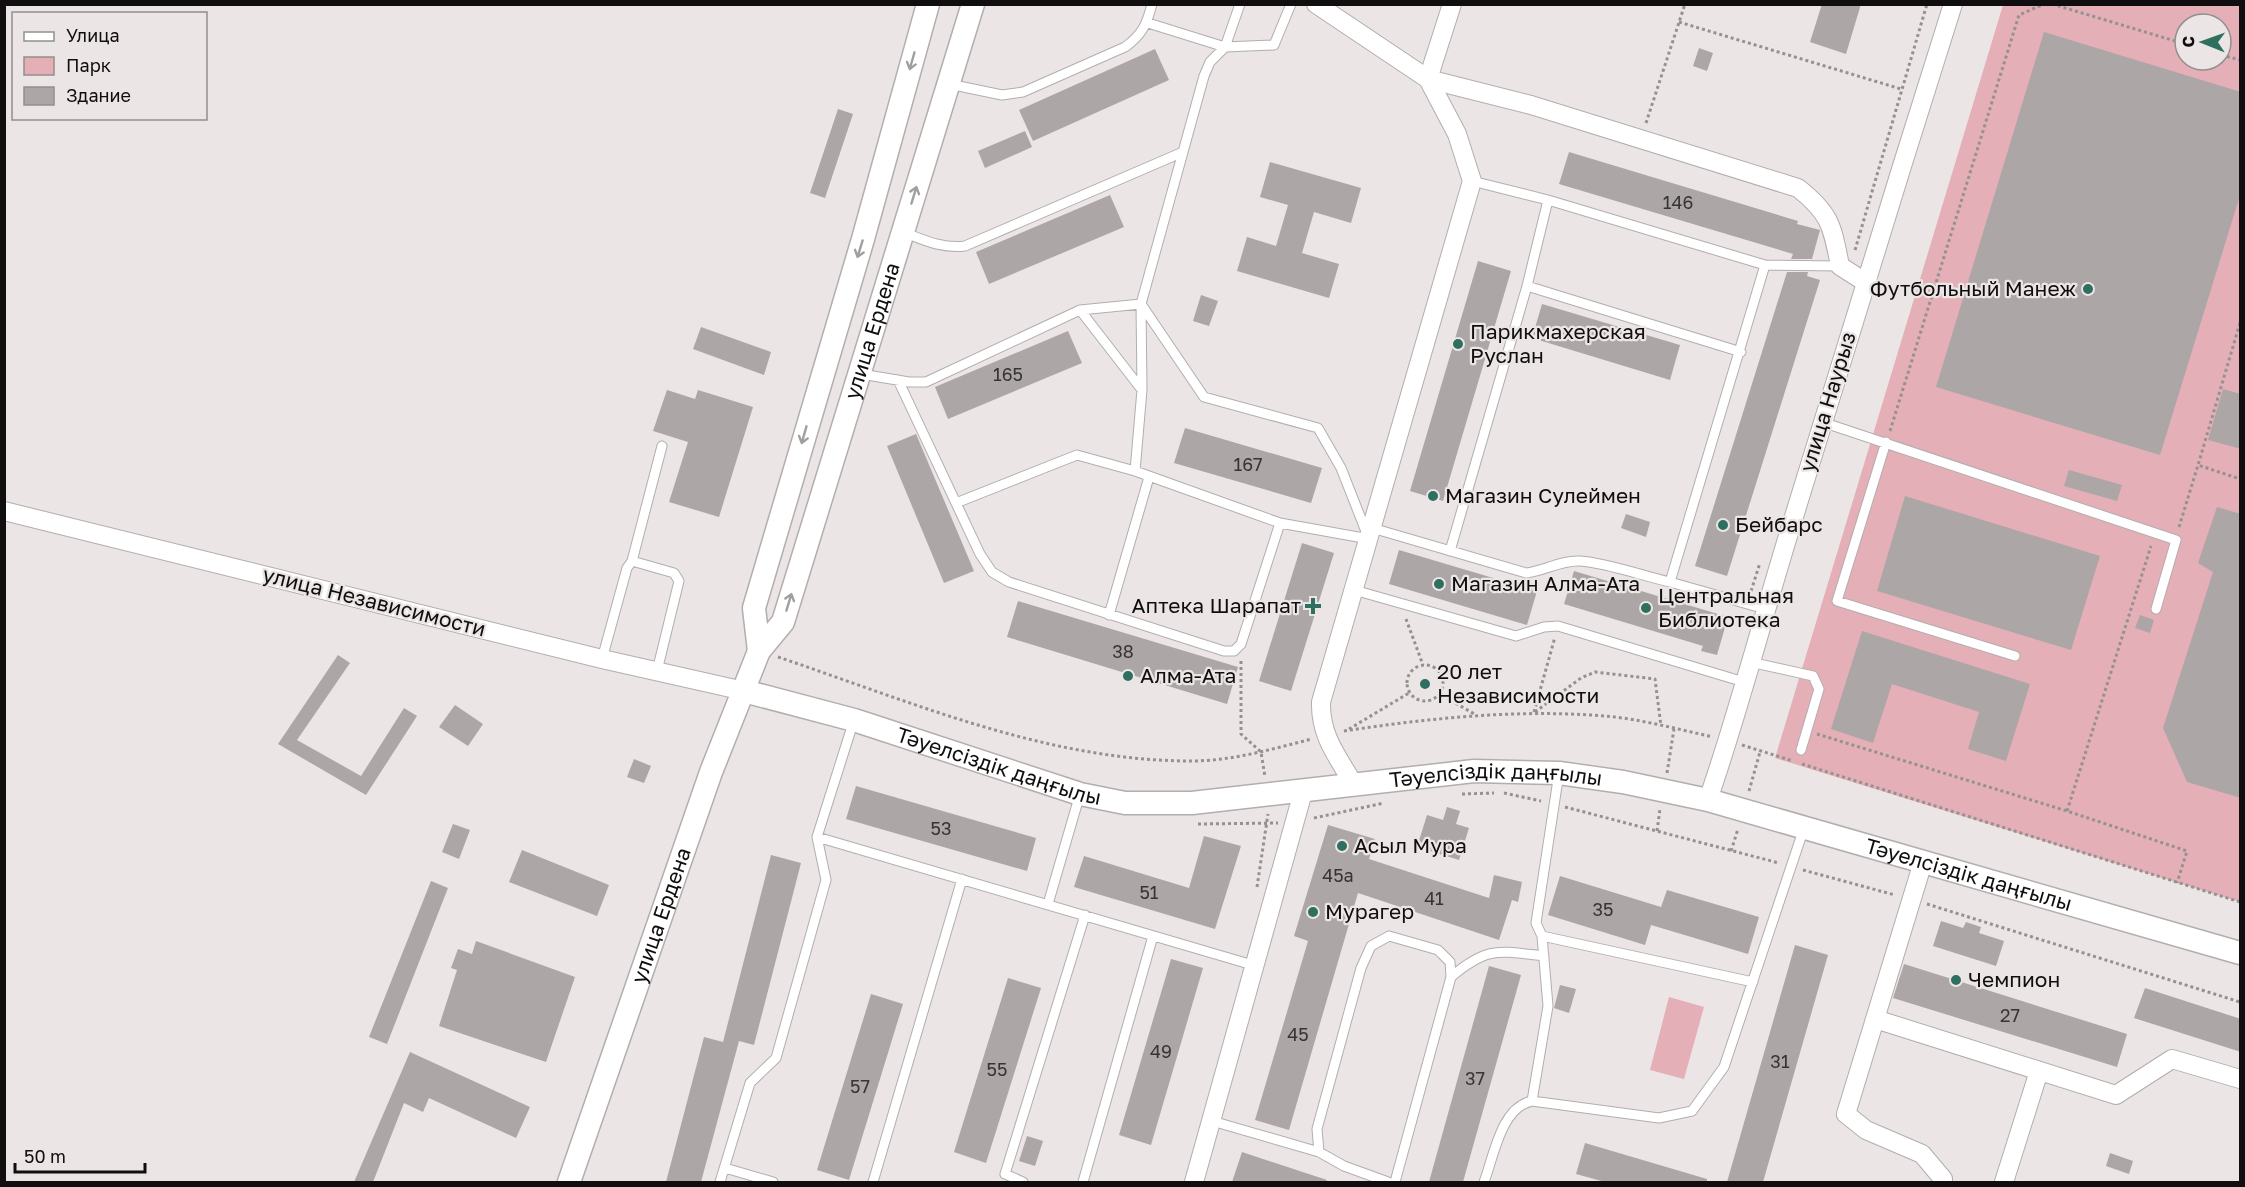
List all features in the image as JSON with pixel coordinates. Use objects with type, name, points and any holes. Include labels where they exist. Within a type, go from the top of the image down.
[{"type":"street","name":"улица Ердена","points":[[759,651],[754,608],[863,240],[928,4]]},
{"type":"street","name":"улица Ердена","points":[[569,1182],[711,772],[759,651],[783,622],[973,4]]},
{"type":"street","points":[[1316,4],[1428,79],[1531,105],[1798,188],[1820,205],[1832,227],[1844,269],[1865,282]]},
{"type":"street","points":[[1353,783],[1325,736],[1321,719],[1321,702],[1472,181],[1456,134],[1428,79],[1452,4]]},
{"type":"street","name":"улица Наурыз","points":[[1708,800],[1729,741],[1765,609],[1953,4]]},
{"type":"street","name":"улица Независимости","points":[[4,511],[602,659],[744,691]]},
{"type":"street","name":"Тәуелсіздік даңғылы","points":[[744,691],[854,720],[1080,794],[1125,802],[1192,803],[1474,771],[1559,773],[1623,782],[1708,800],[2164,929],[2241,953]]},
{"type":"street","points":[[1194,1182],[1303,792]]},
{"type":"street","points":[[1923,862],[1846,1114],[1866,1130],[1922,1154],[1943,1182]]},
{"type":"street","points":[[1875,1019],[2116,1095],[2172,1059],[2241,1078]]},
{"type":"street","points":[[2004,1182],[2039,1071]]},
{"type":"lane","points":[[949,84],[1002,95],[1023,92],[1125,47],[1140,37],[1148,23],[1152,4]]},
{"type":"lane","points":[[1135,471],[1142,390],[1141,304],[1204,76],[1210,63],[1226,47],[1240,4]]},
{"type":"lane","points":[[1148,23],[1226,47],[1274,45],[1291,4]]},
{"type":"lane","points":[[903,232],[951,248],[965,246],[1183,152]]},
{"type":"lane","points":[[1472,181],[1548,200],[1765,265],[1844,269]]},
{"type":"lane","points":[[1450,551],[1527,286],[1548,200]]},
{"type":"lane","points":[[1670,582],[1741,352],[1765,265]]},
{"type":"lane","points":[[1527,286],[1741,352]]},
{"type":"lane","points":[[860,374],[927,382],[1080,310],[1141,304]]},
{"type":"lane","points":[[1141,304],[1204,397],[1318,428],[1341,468],[1370,534]]},
{"type":"lane","points":[[1080,310],[1142,390]]},
{"type":"lane","points":[[898,380],[980,554],[992,572],[1009,582],[1224,651],[1234,651],[1241,644],[1280,523]]},
{"type":"lane","points":[[1822,422],[2176,540],[2156,609]]},
{"type":"lane","points":[[1886,442],[1837,601],[2014,656]]},
{"type":"lane","points":[[602,659],[627,568],[632,561],[662,446]]},
{"type":"lane","points":[[956,503],[1077,455],[1135,471],[1280,523],[1370,534],[1450,551],[1526,573],[1543,571],[1564,562],[1580,561],[1670,582],[1765,609]]},
{"type":"lane","points":[[1109,615],[1149,477]]},
{"type":"lane","points":[[632,561],[674,573],[679,581],[657,671]]},
{"type":"lane","points":[[1354,590],[1516,636],[1551,625],[1558,626],[1744,682]]},
{"type":"lane","points":[[1750,662],[1813,676],[1819,689],[1801,750]]},
{"type":"lane","points":[[720,1182],[750,1083],[776,1058],[826,880],[817,837],[854,720]]},
{"type":"lane","points":[[1532,1101],[1548,1006],[1542,936],[1536,923],[1559,773]]},
{"type":"lane","points":[[1048,904],[1080,794]]},
{"type":"lane","points":[[1484,1182],[1509,1114],[1522,1103],[1532,1101],[1659,1118],[1692,1111],[1724,1067],[1804,828]]},
{"type":"lane","points":[[817,837],[1256,966]]},
{"type":"lane","points":[[873,1182],[962,879]]},
{"type":"lane","points":[[1023,1182],[1005,1174],[1085,915]]},
{"type":"lane","points":[[1083,1182],[1153,936]]},
{"type":"lane","points":[[1318,1152],[1317,1129],[1361,968],[1371,946],[1389,936],[1438,950],[1450,962],[1451,977],[1395,1182]]},
{"type":"lane","points":[[1542,936],[1752,982]]},
{"type":"lane","points":[[1451,977],[1476,957],[1503,952],[1544,956]]},
{"type":"lane","points":[[1212,1121],[1318,1152],[1344,1166],[1388,1182]]},
{"type":"lane","points":[[724,1168],[773,1182]]},
{"type":"path","points":[[1641,139],[1685,4]]},
{"type":"path","points":[[1844,269],[1902,89],[1926,4]]},
{"type":"path","points":[[1886,442],[2019,15],[2044,4]]},
{"type":"path","points":[[2052,4],[2173,40]]},
{"type":"path","points":[[1679,22],[1902,89]]},
{"type":"path","points":[[2176,540],[2241,323]]},
{"type":"path","points":[[2198,465],[2241,479]]},
{"type":"path","points":[[2067,811],[2155,533]]},
{"type":"path","points":[[1747,604],[1761,560]]},
{"type":"path","points":[[1400,603],[1423,665]]},
{"type":"path","points":[[1533,714],[1558,626]]},
{"type":"path","points":[[1241,644],[1241,735],[1261,752]]},
{"type":"path","points":[[759,651],[1033,742],[1106,756],[1192,761],[1261,752],[1346,731],[1478,716],[1533,714],[1606,716],[1729,741],[2241,902]]},
{"type":"path","points":[[1423,665],[1432,666],[1443,678],[1440,694],[1433,700],[1424,702],[1415,699],[1409,693],[1408,675],[1415,668],[1423,665]]},
{"type":"path","points":[[1533,714],[1581,678],[1594,672],[1655,679],[1661,726]]},
{"type":"path","points":[[1346,731],[1409,693]]},
{"type":"path","points":[[1440,694],[1478,716]]},
{"type":"path","points":[[1807,731],[2067,811],[2187,851],[2177,883]]},
{"type":"path","points":[[1460,794],[1504,793],[1555,804],[1792,867],[1912,899],[2241,1002]]},
{"type":"path","points":[[1187,823],[1218,825],[1296,821],[1393,800]]},
{"type":"green space","points":[[2003,5],[2240,5],[2240,902],[1775,758]]},
{"type":"green space","points":[[1669,997],[1704,1007],[1684,1079],[1650,1070]]},
{"type":"building","points":[[1822,4],[1861,4],[1846,54],[1810,42]]},
{"type":"building","name":"Футбольный Манеж","points":[[2044,32],[2241,92],[2241,192],[2160,455],[1936,387]]},
{"type":"building","points":[[1699,48],[1713,53],[1707,71],[1693,66]]},
{"type":"building","points":[[1155,49],[1169,80],[1033,141],[1019,110]]},
{"type":"building","points":[[838,109],[853,114],[825,198],[810,193]]},
{"type":"building","points":[[1025,131],[1032,147],[985,168],[978,151]]},
{"type":"building","points":[[1569,152],[1798,221],[1797,224],[1820,230],[1812,259],[1791,259],[1793,254],[1559,184]]},
{"type":"building","points":[[1270,162],[1361,188],[1351,223],[1314,212],[1302,253],[1339,264],[1329,298],[1237,271],[1247,237],[1276,246],[1288,205],[1260,197]]},
{"type":"building","points":[[1110,195],[1124,227],[989,284],[976,252]]},
{"type":"building","points":[[1478,261],[1511,271],[1443,501],[1410,491]]},
{"type":"building","points":[[1787,272],[1808,272],[1807,276],[1820,280],[1727,576],[1695,566]]},
{"type":"building","points":[[1201,295],[1218,301],[1209,326],[1193,321]]},
{"type":"building","points":[[1542,304],[1680,345],[1670,380],[1532,338]]},
{"type":"building","points":[[701,327],[771,352],[764,375],[693,349]]},
{"type":"building","points":[[1068,331],[1082,363],[948,419],[935,387]]},
{"type":"building","points":[[2223,389],[2241,394],[2241,449],[2208,440]]},
{"type":"building","points":[[667,390],[695,399],[698,390],[753,407],[719,517],[669,502],[688,442],[653,431]]},
{"type":"building","points":[[1185,428],[1322,468],[1311,503],[1174,463]]},
{"type":"building","points":[[916,434],[974,571],[944,583],[887,446]]},
{"type":"building","points":[[2069,470],[2122,485],[2117,501],[2064,486]]},
{"type":"building","points":[[1905,496],[2100,556],[2071,650],[1877,591]]},
{"type":"building","points":[[2217,507],[2241,514],[2241,798],[2187,782],[2163,728],[2213,572],[2198,563]]},
{"type":"building","points":[[1626,514],[1650,522],[1646,537],[1621,528]]},
{"type":"building","points":[[1302,543],[1334,553],[1291,691],[1259,681]]},
{"type":"building","points":[[1399,550],[1537,591],[1527,625],[1389,584]]},
{"type":"building","points":[[1574,571],[1728,617],[1717,655],[1701,651],[1703,646],[1564,604]]},
{"type":"building","points":[[1018,601],[1238,667],[1227,704],[1007,637]]},
{"type":"building","points":[[2140,615],[2154,620],[2150,633],[2135,628]]},
{"type":"building","points":[[1862,631],[2030,684],[2006,761],[1968,749],[1979,712],[1892,684],[1873,743],[1831,729]]},
{"type":"building","points":[[338,655],[350,663],[297,740],[361,776],[404,708],[417,716],[366,795],[278,744]]},
{"type":"building","points":[[455,705],[483,724],[468,746],[439,727]]},
{"type":"building","points":[[634,759],[651,766],[644,783],[627,777]]},
{"type":"building","points":[[856,786],[1036,838],[1027,871],[846,819]]},
{"type":"building","points":[[1447,807],[1460,811],[1456,824],[1469,828],[1459,860],[1417,847],[1427,815],[1443,820]]},
{"type":"building","points":[[453,824],[470,830],[459,859],[442,852]]},
{"type":"building","points":[[1328,825],[1375,839],[1369,859],[1489,898],[1494,875],[1522,882],[1518,902],[1512,900],[1499,940],[1358,893],[1289,1130],[1255,1120],[1308,941],[1294,936]]},
{"type":"building","points":[[1204,836],[1241,846],[1215,929],[1074,887],[1084,856],[1189,888]]},
{"type":"building","points":[[522,850],[609,885],[597,916],[509,882]]},
{"type":"building","points":[[771,855],[801,863],[754,1045],[739,1041],[701,1182],[666,1182],[704,1037],[723,1042]]},
{"type":"building","points":[[1560,876],[1661,907],[1667,890],[1759,917],[1748,954],[1651,925],[1645,945],[1548,915]]},
{"type":"building","points":[[431,881],[448,888],[387,1044],[369,1037]]},
{"type":"building","points":[[1941,921],[1963,928],[1966,922],[1981,927],[1979,933],[2004,941],[1996,966],[1933,946]]},
{"type":"building","points":[[476,941],[575,977],[546,1062],[439,1026],[457,970],[451,968],[458,949],[472,954]]},
{"type":"building","points":[[1795,945],[1828,955],[1763,1182],[1727,1182]]},
{"type":"building","points":[[1171,959],[1203,968],[1151,1145],[1119,1135]]},
{"type":"building","points":[[1904,964],[2127,1034],[2117,1067],[1893,998]]},
{"type":"building","points":[[1489,966],[1521,975],[1463,1182],[1429,1182]]},
{"type":"building","points":[[1008,978],[1041,988],[986,1163],[954,1152]]},
{"type":"building","points":[[1560,985],[1576,989],[1569,1013],[1554,1008]]},
{"type":"building","points":[[2145,988],[2241,1019],[2241,1052],[2134,1018]]},
{"type":"building","points":[[871,994],[903,1004],[849,1180],[817,1170]]},
{"type":"building","points":[[410,1052],[530,1107],[516,1138],[429,1098],[423,1112],[404,1103],[373,1182],[354,1182]]},
{"type":"building","points":[[1027,1136],[1043,1141],[1035,1166],[1019,1161]]},
{"type":"building","points":[[1585,1143],[1707,1179],[1707,1182],[1605,1182],[1576,1174]]},
{"type":"building","points":[[1242,1152],[1327,1180],[1326,1182],[1232,1182]]},
{"type":"building","points":[[2110,1153],[2133,1161],[2129,1174],[2106,1166]]},
{"type":"place","name":"Футбольный Манеж","points":[[2088,289]]},
{"type":"place","name":"Парикмахерская Руслан","points":[[1458,344]]},
{"type":"place","name":"Магазин Сулеймен","points":[[1433,496]]},
{"type":"place","name":"Бейбарс","points":[[1723,525]]},
{"type":"place","name":"Магазин Алма-Ата","points":[[1439,584]]},
{"type":"place","name":"Аптека Шарапат","points":[[1313,606]]},
{"type":"place","name":"Центральная Библиотека","points":[[1646,608]]},
{"type":"place","name":"Алма-Ата","points":[[1128,676]]},
{"type":"place","name":"20 лет Независимости","points":[[1425,684]]},
{"type":"place","name":"Асыл Мура","points":[[1342,846]]},
{"type":"place","name":"Мурагер","points":[[1313,912]]},
{"type":"place","name":"Чемпион","points":[[1956,980]]}]
